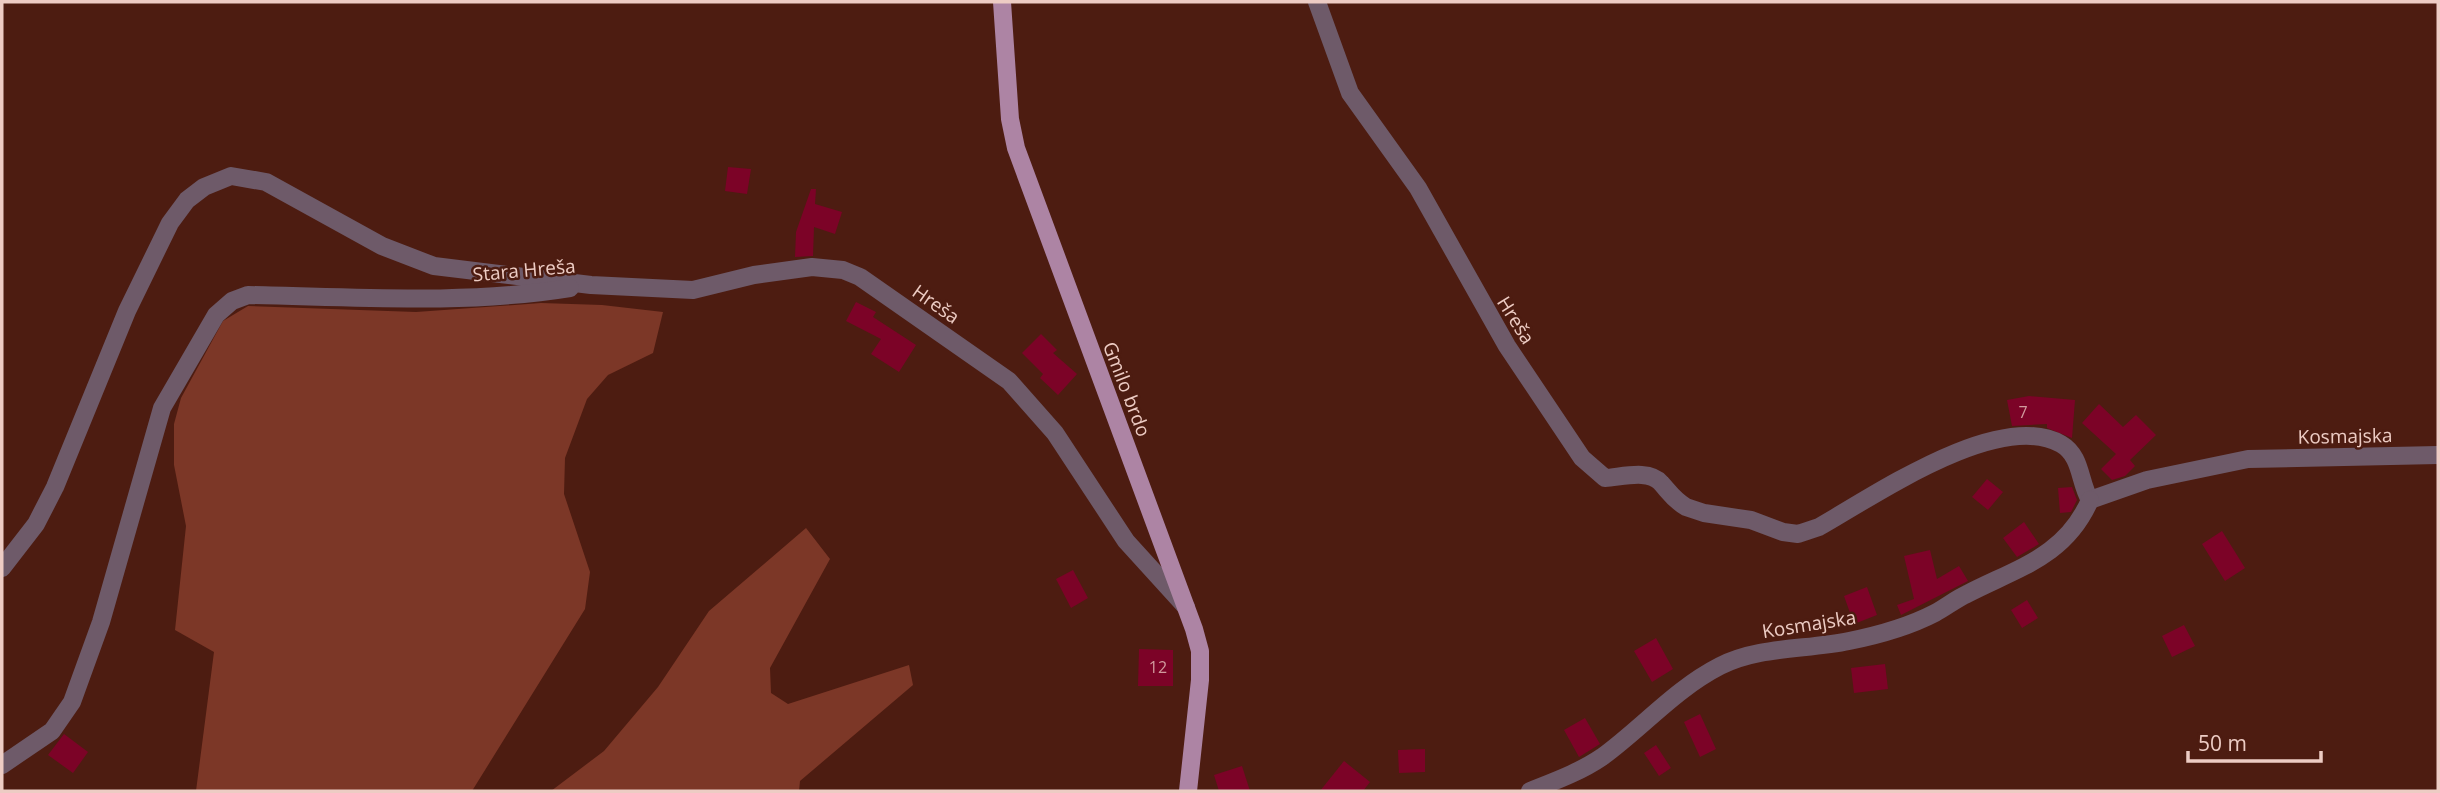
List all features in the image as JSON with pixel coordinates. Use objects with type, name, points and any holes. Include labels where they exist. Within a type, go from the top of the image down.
[{"type":"main road","name":"Gmilo brdo","points":[[1002,2],[1010,119],[1016,148],[1187,607],[1199,651],[1200,680],[1188,791]]},
{"type":"street","name":"Hreša","points":[[1317,2],[1350,93],[1418,188],[1500,335],[1582,458],[1605,478],[1648,475],[1659,480],[1674,500],[1686,507],[1704,513],[1742,518],[1783,532],[1798,534],[1819,527],[1965,447],[1996,438],[2017,437],[2060,443],[2073,454],[2082,488],[2090,500]]},
{"type":"street","name":"Stara Hreša","points":[[2,568],[36,524],[55,487],[127,311],[170,223],[187,200],[204,187],[231,176],[266,182],[382,246],[434,266],[591,285]]},
{"type":"street","name":"Hreša","points":[[591,285],[693,290],[754,275],[812,267],[843,270],[860,277],[1009,381],[1055,433],[1126,541],[1187,607]]},
{"type":"street","name":"Stara Hreša","points":[[2,765],[52,731],[72,702],[101,622],[162,408],[216,315],[232,301],[248,295],[372,297],[537,293],[591,285]]},
{"type":"street","name":"Kosmajska","points":[[1530,791],[1569,775],[1601,757],[1697,679],[1721,665],[1744,656],[1848,641],[1903,627],[1967,594],[2020,572],[2063,539],[2082,518],[2090,500],[2147,480],[2248,459],[2438,455]]},
{"type":"shaded area","points":[[541,303],[602,305],[663,312],[653,353],[608,375],[587,399],[565,458],[564,494],[590,572],[585,609],[472,791],[196,791],[214,652],[175,630],[186,526],[174,465],[174,424],[181,398],[223,321],[248,306],[416,312]]},
{"type":"shaded area","points":[[806,528],[830,559],[770,668],[771,693],[788,704],[909,665],[913,685],[800,781],[799,791],[551,791],[604,751],[658,687],[709,611]]},
{"type":"building","points":[[728,167],[751,169],[747,194],[725,191]]},
{"type":"building","points":[[811,189],[816,189],[815,204],[842,212],[835,234],[814,227],[813,256],[795,257],[796,232]]},
{"type":"building","points":[[856,302],[876,312],[873,317],[916,345],[899,372],[871,354],[881,339],[846,321]]},
{"type":"building","points":[[1041,334],[1057,350],[1053,353],[1077,374],[1058,395],[1040,378],[1043,374],[1022,353]]},
{"type":"building","points":[[2029,396],[2075,400],[2072,438],[2047,428],[2047,424],[2012,426],[2007,400]]},
{"type":"building","points":[[2099,404],[2123,427],[2136,415],[2156,435],[2130,460],[2135,466],[2125,476],[2112,480],[2101,469],[2116,454],[2082,423]]},
{"type":"building","points":[[1987,479],[2003,492],[1988,510],[1972,497]]},
{"type":"building","points":[[2072,487],[2077,500],[2071,512],[2060,513],[2058,488]]},
{"type":"building","points":[[2024,522],[2039,544],[2017,557],[2003,538]]},
{"type":"building","points":[[2222,531],[2245,568],[2225,581],[2202,544]]},
{"type":"building","points":[[1930,550],[1937,579],[1959,566],[1968,581],[1901,615],[1897,605],[1914,599],[1904,556]]},
{"type":"building","points":[[1073,570],[1088,598],[1071,608],[1056,579]]},
{"type":"building","points":[[1867,587],[1877,615],[1854,624],[1844,596]]},
{"type":"building","points":[[2027,600],[2038,618],[2022,628],[2011,610]]},
{"type":"building","points":[[2184,625],[2195,646],[2172,657],[2162,636]]},
{"type":"building","points":[[1656,638],[1673,669],[1652,682],[1634,651]]},
{"type":"building","points":[[1139,649],[1173,650],[1173,686],[1138,686]]},
{"type":"building","points":[[1885,664],[1888,689],[1854,693],[1851,668]]},
{"type":"building","points":[[1700,714],[1716,749],[1700,757],[1684,722]]},
{"type":"building","points":[[1585,718],[1600,744],[1579,757],[1564,730]]},
{"type":"building","points":[[64,734],[88,752],[73,773],[48,755]]},
{"type":"building","points":[[1656,745],[1671,768],[1659,776],[1644,753]]},
{"type":"building","points":[[1425,749],[1425,772],[1399,773],[1398,750]]},
{"type":"building","points":[[1344,761],[1370,782],[1363,791],[1320,791]]},
{"type":"building","points":[[1242,766],[1250,791],[1219,791],[1214,775]]}]
